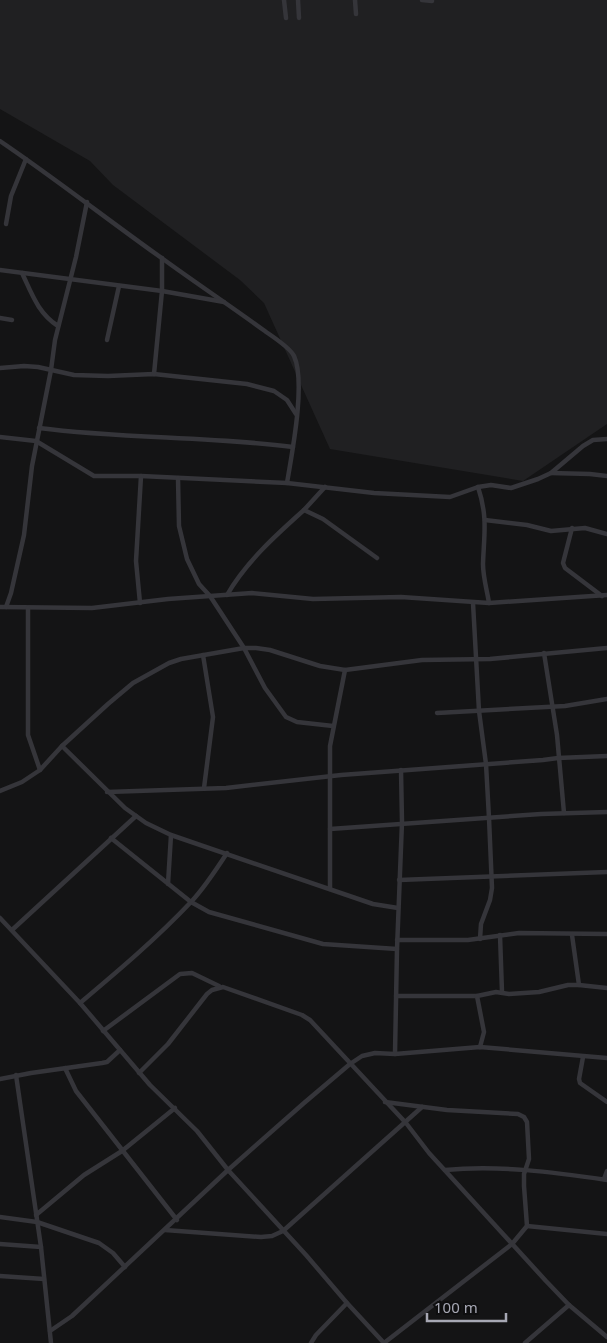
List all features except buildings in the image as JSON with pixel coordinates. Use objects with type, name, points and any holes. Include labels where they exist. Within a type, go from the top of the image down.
[{"type":"street","points":[[284,0],[286,18]]},
{"type":"street","points":[[298,0],[300,18]]},
{"type":"street","points":[[355,0],[356,14]]},
{"type":"street","points":[[422,0],[432,1]]},
{"type":"street","points":[[0,141],[87,202],[293,353],[297,364],[299,382],[293,447],[287,483]]},
{"type":"street","points":[[6,224],[11,196],[26,159]]},
{"type":"street","points":[[6,608],[24,535],[29,484],[58,326],[87,202]]},
{"type":"street","points":[[154,374],[162,291],[162,258]]},
{"type":"street","points":[[0,270],[162,291],[225,302]]},
{"type":"street","points":[[22,273],[37,306],[47,319],[58,326]]},
{"type":"street","points":[[107,340],[119,286]]},
{"type":"street","points":[[0,318],[12,320]]},
{"type":"street","points":[[0,368],[31,366],[74,375],[154,374],[247,384],[274,391],[287,400],[296,414]]},
{"type":"street","points":[[39,428],[104,435],[195,438],[293,447]]},
{"type":"street","points":[[0,437],[36,441],[94,476],[141,476],[287,483],[374,492],[450,497],[478,487],[491,485],[511,488],[551,473],[593,440],[607,440]]},
{"type":"street","points":[[551,473],[607,476]]},
{"type":"street","points":[[140,604],[136,561],[141,476]]},
{"type":"street","points":[[178,478],[179,526],[187,559],[199,584],[210,596],[244,648],[265,688],[286,717],[297,722],[333,726]]},
{"type":"street","points":[[227,595],[270,541],[304,510],[325,487]]},
{"type":"street","points":[[478,487],[484,505],[483,567],[489,603]]},
{"type":"street","points":[[304,510],[323,519],[376,558]]},
{"type":"street","points":[[485,520],[527,525],[551,531],[585,528],[607,534]]},
{"type":"street","points":[[572,528],[563,563],[565,568],[604,595]]},
{"type":"street","points":[[0,607],[92,608],[140,604],[168,599],[252,593],[321,599],[401,597],[473,603],[604,595]]},
{"type":"street","points":[[473,603],[479,711],[486,764],[491,877],[490,900],[483,916],[480,940]]},
{"type":"street","points":[[28,608],[28,735],[40,770]]},
{"type":"street","points":[[0,792],[22,782],[40,770],[62,746],[133,684],[169,663],[181,659],[244,648],[270,650],[320,666],[345,670],[422,660],[476,659],[607,648]]},
{"type":"street","points":[[544,654],[557,735],[564,813]]},
{"type":"street","points":[[203,655],[213,717],[204,788]]},
{"type":"street","points":[[330,889],[330,746],[345,670]]},
{"type":"street","points":[[437,713],[552,707],[607,699]]},
{"type":"street","points":[[62,746],[106,792],[125,808],[171,835],[373,904],[398,908]]},
{"type":"street","points":[[106,792],[226,788],[401,770],[607,756]]},
{"type":"street","points":[[395,1054],[402,823],[401,770]]},
{"type":"street","points":[[330,829],[564,813],[607,812]]},
{"type":"street","points":[[12,930],[136,816]]},
{"type":"street","points":[[168,884],[171,835]]},
{"type":"street","points":[[111,838],[191,902],[209,912],[322,944],[397,949]]},
{"type":"street","points":[[80,1003],[129,961],[191,902],[207,883],[227,853]]},
{"type":"street","points":[[399,880],[607,872]]},
{"type":"street","points":[[1,921],[12,930],[80,1003],[139,1073],[197,1131],[228,1170],[384,1343],[512,1244],[527,1226],[524,1186],[529,1159],[527,1122],[524,1116],[385,1102]]},
{"type":"street","points":[[397,940],[480,940],[519,933],[607,934]]},
{"type":"street","points":[[500,935],[502,992]]},
{"type":"street","points":[[572,935],[579,985]]},
{"type":"street","points":[[103,1031],[180,974],[192,973],[220,987],[302,1015],[310,1020],[406,1123],[444,1170],[569,1305],[607,1337]]},
{"type":"street","points":[[396,996],[477,996],[502,992],[509,994],[539,992],[568,985],[607,988]]},
{"type":"street","points":[[139,1073],[168,1044],[207,994],[220,987]]},
{"type":"street","points":[[477,996],[484,1032],[480,1047]]},
{"type":"street","points":[[50,1331],[72,1316],[177,1220],[228,1170],[350,1064],[368,1054],[395,1054],[480,1047],[607,1058]]},
{"type":"street","points":[[0,1079],[102,1063],[106,1062],[120,1050]]},
{"type":"street","points":[[583,1057],[580,1083],[607,1102]]},
{"type":"street","points":[[66,1068],[76,1090],[177,1220]]},
{"type":"street","points":[[16,1075],[36,1214],[50,1343]]},
{"type":"street","points":[[165,1230],[261,1237],[272,1236],[283,1231],[422,1107]]},
{"type":"street","points":[[36,1214],[84,1175],[122,1151],[175,1108]]},
{"type":"street","points":[[444,1170],[464,1168],[526,1170],[564,1173],[606,1180],[607,1171]]},
{"type":"street","points":[[0,1217],[37,1222],[99,1243],[113,1253],[125,1267]]},
{"type":"street","points":[[527,1226],[607,1234]]},
{"type":"street","points":[[0,1244],[40,1247]]},
{"type":"street","points":[[0,1276],[44,1279]]},
{"type":"street","points":[[311,1343],[316,1335],[346,1303]]},
{"type":"street","points":[[525,1343],[569,1305]]},
{"type":"shaded area","points":[[0,0],[607,0],[607,424],[523,481],[330,449],[264,303],[240,280],[113,185],[90,161],[0,109]]}]
